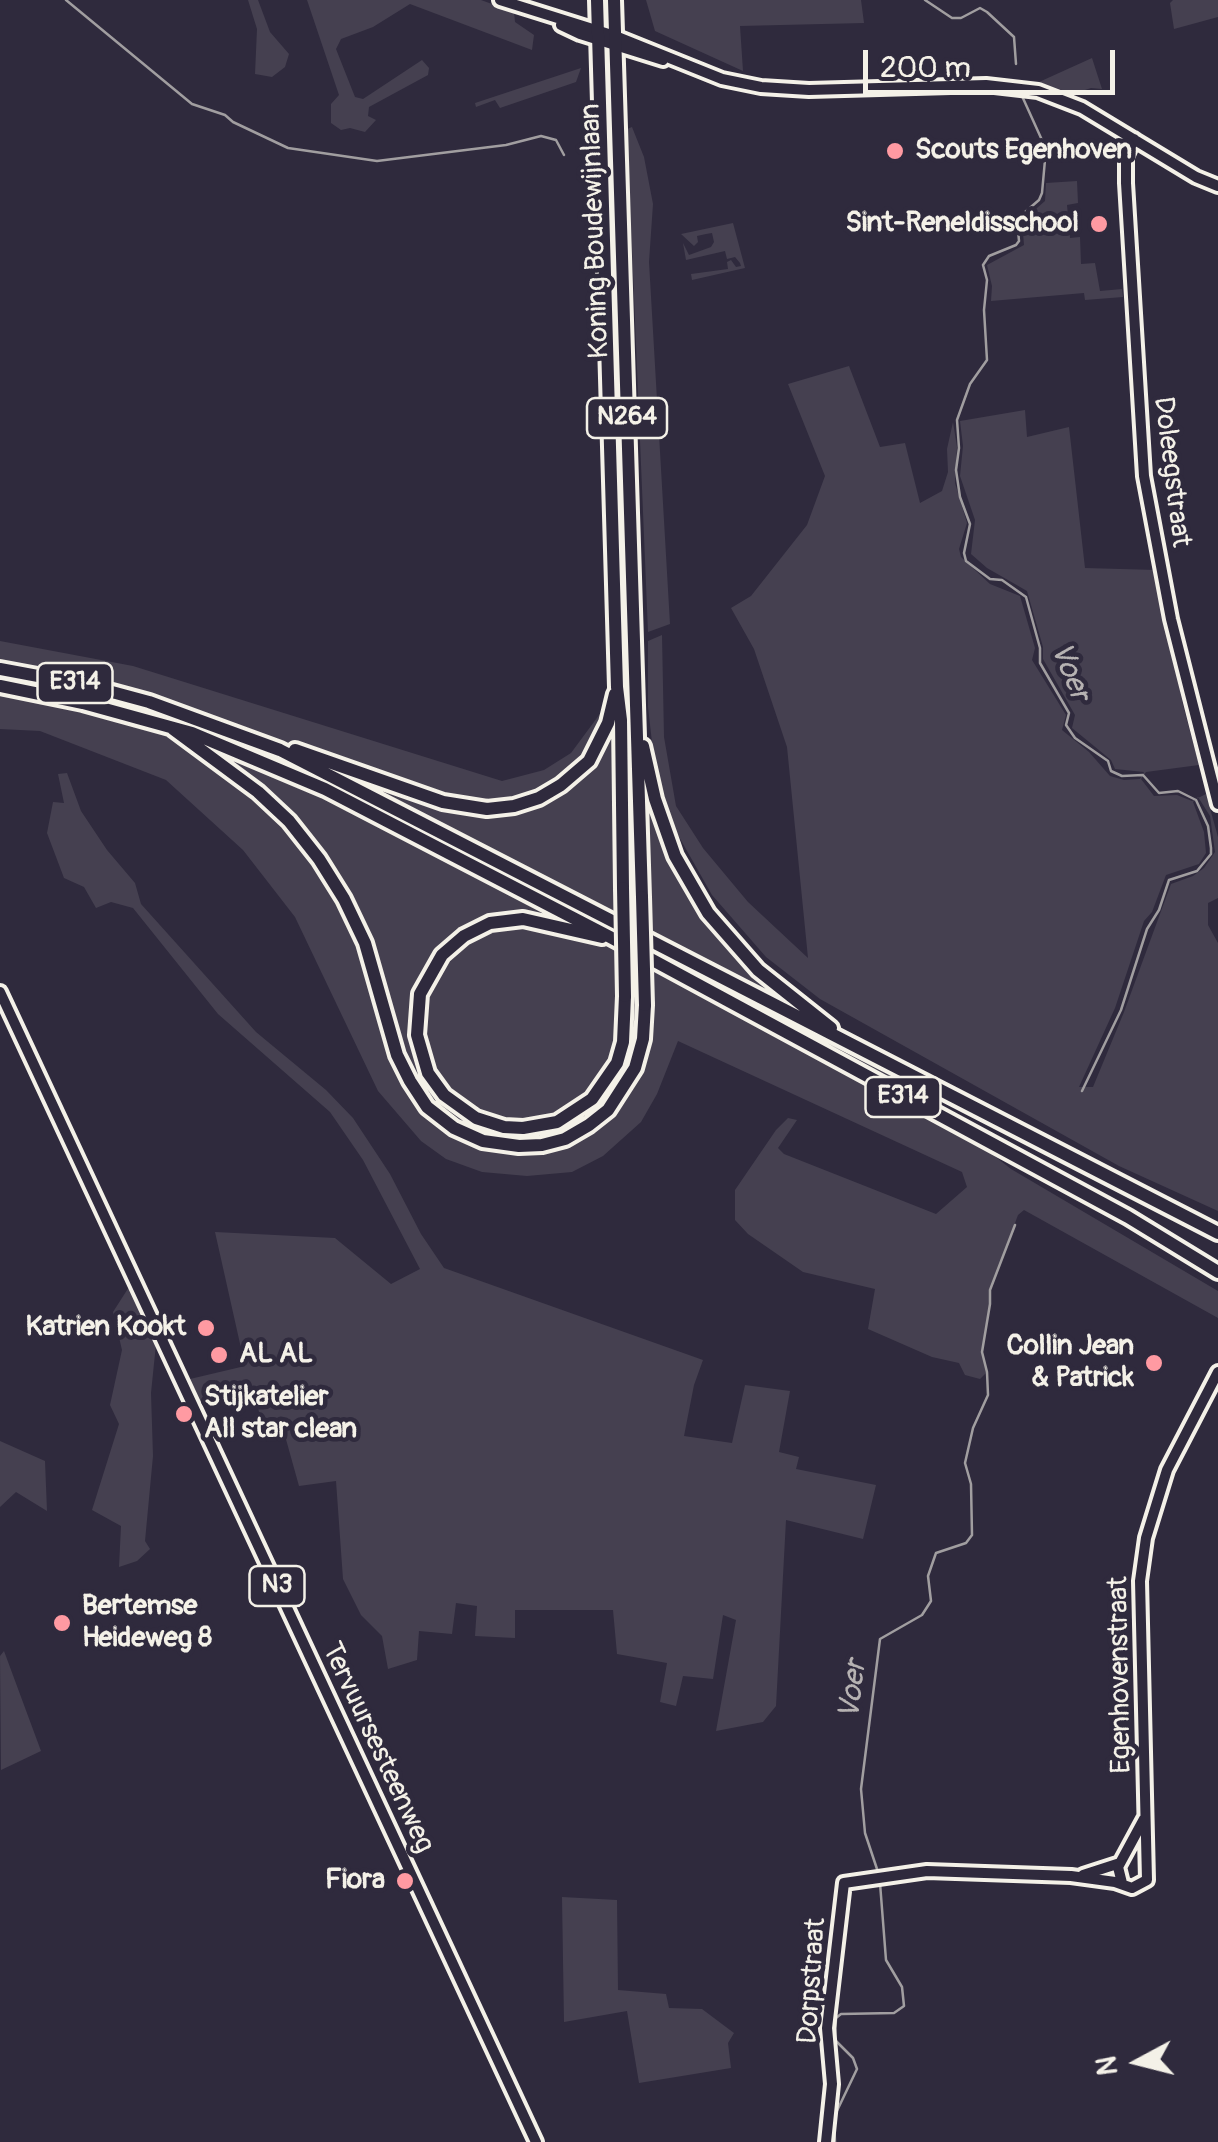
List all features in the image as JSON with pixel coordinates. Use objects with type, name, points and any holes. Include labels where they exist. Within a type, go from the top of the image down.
[{"type":"highway","name":"Koning Boudewijnlaan","points":[[597,0],[621,720],[626,996],[623,1042],[617,1064],[592,1099],[557,1122],[504,1127],[476,1118],[444,1094],[428,1073],[417,1035],[420,994],[442,955],[464,936],[490,923],[523,919],[610,938]]},
{"type":"highway","name":"Koning Boudewijnlaan","points":[[614,0],[637,700]]},
{"type":"highway","name":"E314","points":[[0,669],[150,702],[280,750],[1218,1232]]},
{"type":"highway","name":"E314","points":[[0,686],[83,702],[171,728],[324,789],[1128,1217],[1218,1272]]},
{"type":"highway","points":[[280,750],[294,750],[454,805],[487,809],[514,806],[561,785],[588,761],[608,723],[617,687]]},
{"type":"highway","points":[[171,728],[258,792],[290,821],[320,859],[365,943],[397,1055],[428,1107],[454,1128],[483,1141],[518,1146],[553,1142],[590,1126],[608,1110],[635,1068],[643,1039],[637,700]]},
{"type":"highway","points":[[637,700],[644,756],[655,799],[690,885],[719,928],[758,970],[849,1042]]},
{"type":"main road","points":[[500,0],[722,79],[761,88],[986,84],[1023,88],[1067,101],[1196,177],[1218,195]]},
{"type":"main road","name":"Doleegstraat","points":[[1134,139],[1126,156],[1126,183],[1144,476],[1170,619],[1218,804]]},
{"type":"main road","points":[[1196,177],[1218,186]]},
{"type":"main road","name":"Tervuursesteenweg","points":[[0,992],[536,2142]]},
{"type":"main road","name":"Egenhovenstraat","points":[[1148,1866],[1140,1582],[1146,1538],[1167,1470],[1218,1372]]},
{"type":"main road","name":"Egenhovenstraat","points":[[1122,1861],[1146,1813]]},
{"type":"main road","points":[[1138,1857],[1148,1866],[1147,1880],[1132,1888],[1071,1876],[1138,1857]]},
{"type":"main road","points":[[1122,1861],[1118,1877],[1124,1884]]},
{"type":"main road","name":"Dorpstraat","points":[[826,2142],[832,2084],[827,2028],[844,1883],[940,1871],[1071,1876]]},
{"type":"shaded area","points":[[248,0],[258,0],[270,32],[289,54],[285,67],[272,77],[255,74],[257,29]]},
{"type":"shaded area","points":[[307,0],[481,0],[514,12],[515,22],[534,35],[532,50],[410,4],[373,27],[341,39],[336,49],[355,97],[363,99],[422,60],[429,68],[428,75],[369,107],[368,116],[376,120],[365,132],[341,130],[331,123],[331,104],[339,95]]},
{"type":"shaded area","points":[[646,0],[861,0],[864,23],[740,26],[743,71],[655,31]]},
{"type":"shaded area","points":[[1218,0],[1218,17],[1174,29],[1170,3]]},
{"type":"shaded area","points":[[1092,58],[1102,89],[1073,94],[1039,82]]},
{"type":"shaded area","points":[[581,68],[576,82],[500,108],[495,100],[476,107],[475,103]]},
{"type":"shaded area","points":[[632,127],[644,157],[653,204],[649,262],[670,624],[648,632],[627,129]]},
{"type":"shaded area","points":[[1077,181],[1078,203],[1067,205],[1070,238],[1080,237],[1081,264],[1095,263],[1100,291],[1122,289],[1123,297],[1085,300],[1084,293],[991,301],[987,265],[1024,245],[1022,221],[1045,201],[1046,183]]},
{"type":"shaded area","points":[[733,223],[745,268],[692,280],[691,274],[728,269],[727,262],[731,260],[736,267],[741,266],[735,257],[727,259],[725,251],[686,260],[683,243],[689,255],[711,247],[714,242],[712,233],[706,234],[697,236],[694,246],[681,234]]},
{"type":"shaded area","points":[[849,366],[880,447],[905,443],[920,503],[942,491],[953,422],[957,447],[955,483],[967,523],[959,549],[961,557],[990,584],[1020,596],[1035,648],[1032,660],[1066,715],[1062,730],[1110,776],[1124,780],[1140,779],[1144,772],[1115,769],[1111,760],[1072,728],[1075,715],[1043,659],[1027,591],[971,554],[975,520],[960,476],[960,421],[1025,410],[1027,437],[1069,427],[1085,568],[1156,570],[1199,765],[1146,772],[1141,779],[1154,796],[1196,799],[1193,802],[1204,832],[1206,853],[1199,864],[1166,875],[1152,912],[1144,921],[1115,1008],[1079,1087],[1093,1087],[1171,884],[1204,868],[1215,852],[1210,816],[1198,798],[1206,794],[1218,837],[1218,898],[1208,903],[1208,925],[1218,943],[1218,1211],[1119,1166],[820,999],[766,957],[712,895],[674,828],[655,769],[648,707],[648,641],[662,635],[664,737],[676,806],[703,848],[748,902],[808,958],[787,747],[754,649],[731,608],[751,596],[807,525],[825,476],[788,384]]},
{"type":"shaded area","points":[[0,641],[133,666],[502,781],[544,770],[571,753],[608,703],[631,700],[648,797],[668,856],[681,879],[731,942],[758,970],[1011,1169],[1218,1291],[1218,1318],[1024,1210],[1018,1215],[990,1290],[982,1352],[987,1372],[980,1379],[965,1375],[959,1363],[932,1357],[868,1329],[875,1289],[803,1272],[748,1234],[735,1220],[735,1190],[788,1118],[797,1120],[778,1148],[784,1154],[936,1214],[967,1187],[962,1172],[678,1041],[641,1122],[603,1156],[572,1172],[527,1176],[482,1172],[446,1159],[421,1141],[378,1091],[295,917],[243,850],[166,780],[40,731],[0,729]]},
{"type":"shaded area","points":[[67,773],[81,811],[135,883],[141,904],[256,1032],[326,1090],[353,1118],[444,1268],[703,1360],[684,1436],[732,1443],[745,1385],[790,1391],[779,1452],[799,1457],[796,1469],[876,1485],[863,1539],[786,1520],[776,1706],[763,1722],[716,1731],[736,1620],[723,1615],[713,1679],[683,1676],[676,1706],[660,1702],[667,1663],[617,1654],[613,1610],[515,1610],[515,1638],[475,1636],[477,1606],[456,1603],[452,1634],[419,1631],[417,1660],[388,1669],[382,1636],[361,1615],[343,1579],[336,1481],[299,1486],[282,1425],[263,1430],[255,1394],[202,1405],[190,1379],[245,1366],[215,1232],[335,1238],[391,1284],[420,1269],[363,1160],[330,1112],[218,1014],[133,908],[111,902],[96,908],[84,887],[64,878],[47,833],[53,802],[64,803],[58,774]]},
{"type":"shaded area","points":[[129,1287],[156,1344],[151,1393],[153,1456],[145,1541],[150,1549],[137,1561],[119,1567],[121,1526],[92,1510],[119,1424],[110,1405],[122,1350],[113,1312]]},
{"type":"shaded area","points":[[0,1441],[45,1461],[47,1511],[16,1492],[0,1507]]},
{"type":"shaded area","points":[[4,1651],[41,1751],[1,1770],[0,1656]]},
{"type":"shaded area","points":[[562,1897],[617,1900],[618,1990],[666,1994],[669,2008],[702,2009],[734,2033],[728,2043],[731,2068],[639,2083],[627,2011],[564,2022]]},
{"type":"waterway","points":[[66,0],[192,104],[225,115],[288,148],[377,161],[506,145],[541,136],[556,140],[564,155]]},
{"type":"waterway","name":"Voer","points":[[925,0],[952,18],[961,18],[980,8],[987,12],[1014,37],[1016,64]]},
{"type":"waterway","name":"Voer","points":[[1022,96],[1046,149],[1042,193],[1017,219],[1016,245],[989,256],[983,265],[987,280],[987,360],[970,384],[957,420],[956,470],[970,524],[966,561],[990,579],[1002,580],[1026,597],[1040,648],[1040,663],[1069,713],[1066,725],[1075,738],[1108,761],[1111,771],[1122,776],[1143,775],[1159,793],[1178,791],[1196,800],[1208,826],[1211,848],[1211,854],[1197,871],[1169,880],[1159,910],[1147,929],[1121,1010],[1082,1091]]},
{"type":"waterway","name":"Voer","points":[[879,1875],[865,1833],[861,1789],[880,1639],[922,1615],[931,1601],[928,1576],[936,1553],[966,1543],[972,1535],[971,1484],[965,1463],[973,1428],[988,1395],[982,1352],[990,1290],[1015,1225]]},
{"type":"waterway","name":"Voer","points":[[835,2142],[834,2117],[857,2069],[853,2058],[835,2040],[836,2018],[841,2014],[894,2013],[904,2006],[902,1987],[886,1960],[880,1883]]},
{"type":"place","name":"Scouts Egenhoven","points":[[895,151]]},
{"type":"place","name":"Sint-Reneldisschool","points":[[1099,224]]},
{"type":"place","name":"Katrien Kookt","points":[[206,1328]]},
{"type":"place","name":"AL AL","points":[[219,1355]]},
{"type":"place","name":"Collin Jean & Patrick","points":[[1154,1363]]},
{"type":"place","name":"Stijkatelier All star clean","points":[[184,1414]]},
{"type":"place","name":"Bertemse Heideweg 8","points":[[62,1623]]},
{"type":"place","name":"Fiora","points":[[405,1881]]}]
